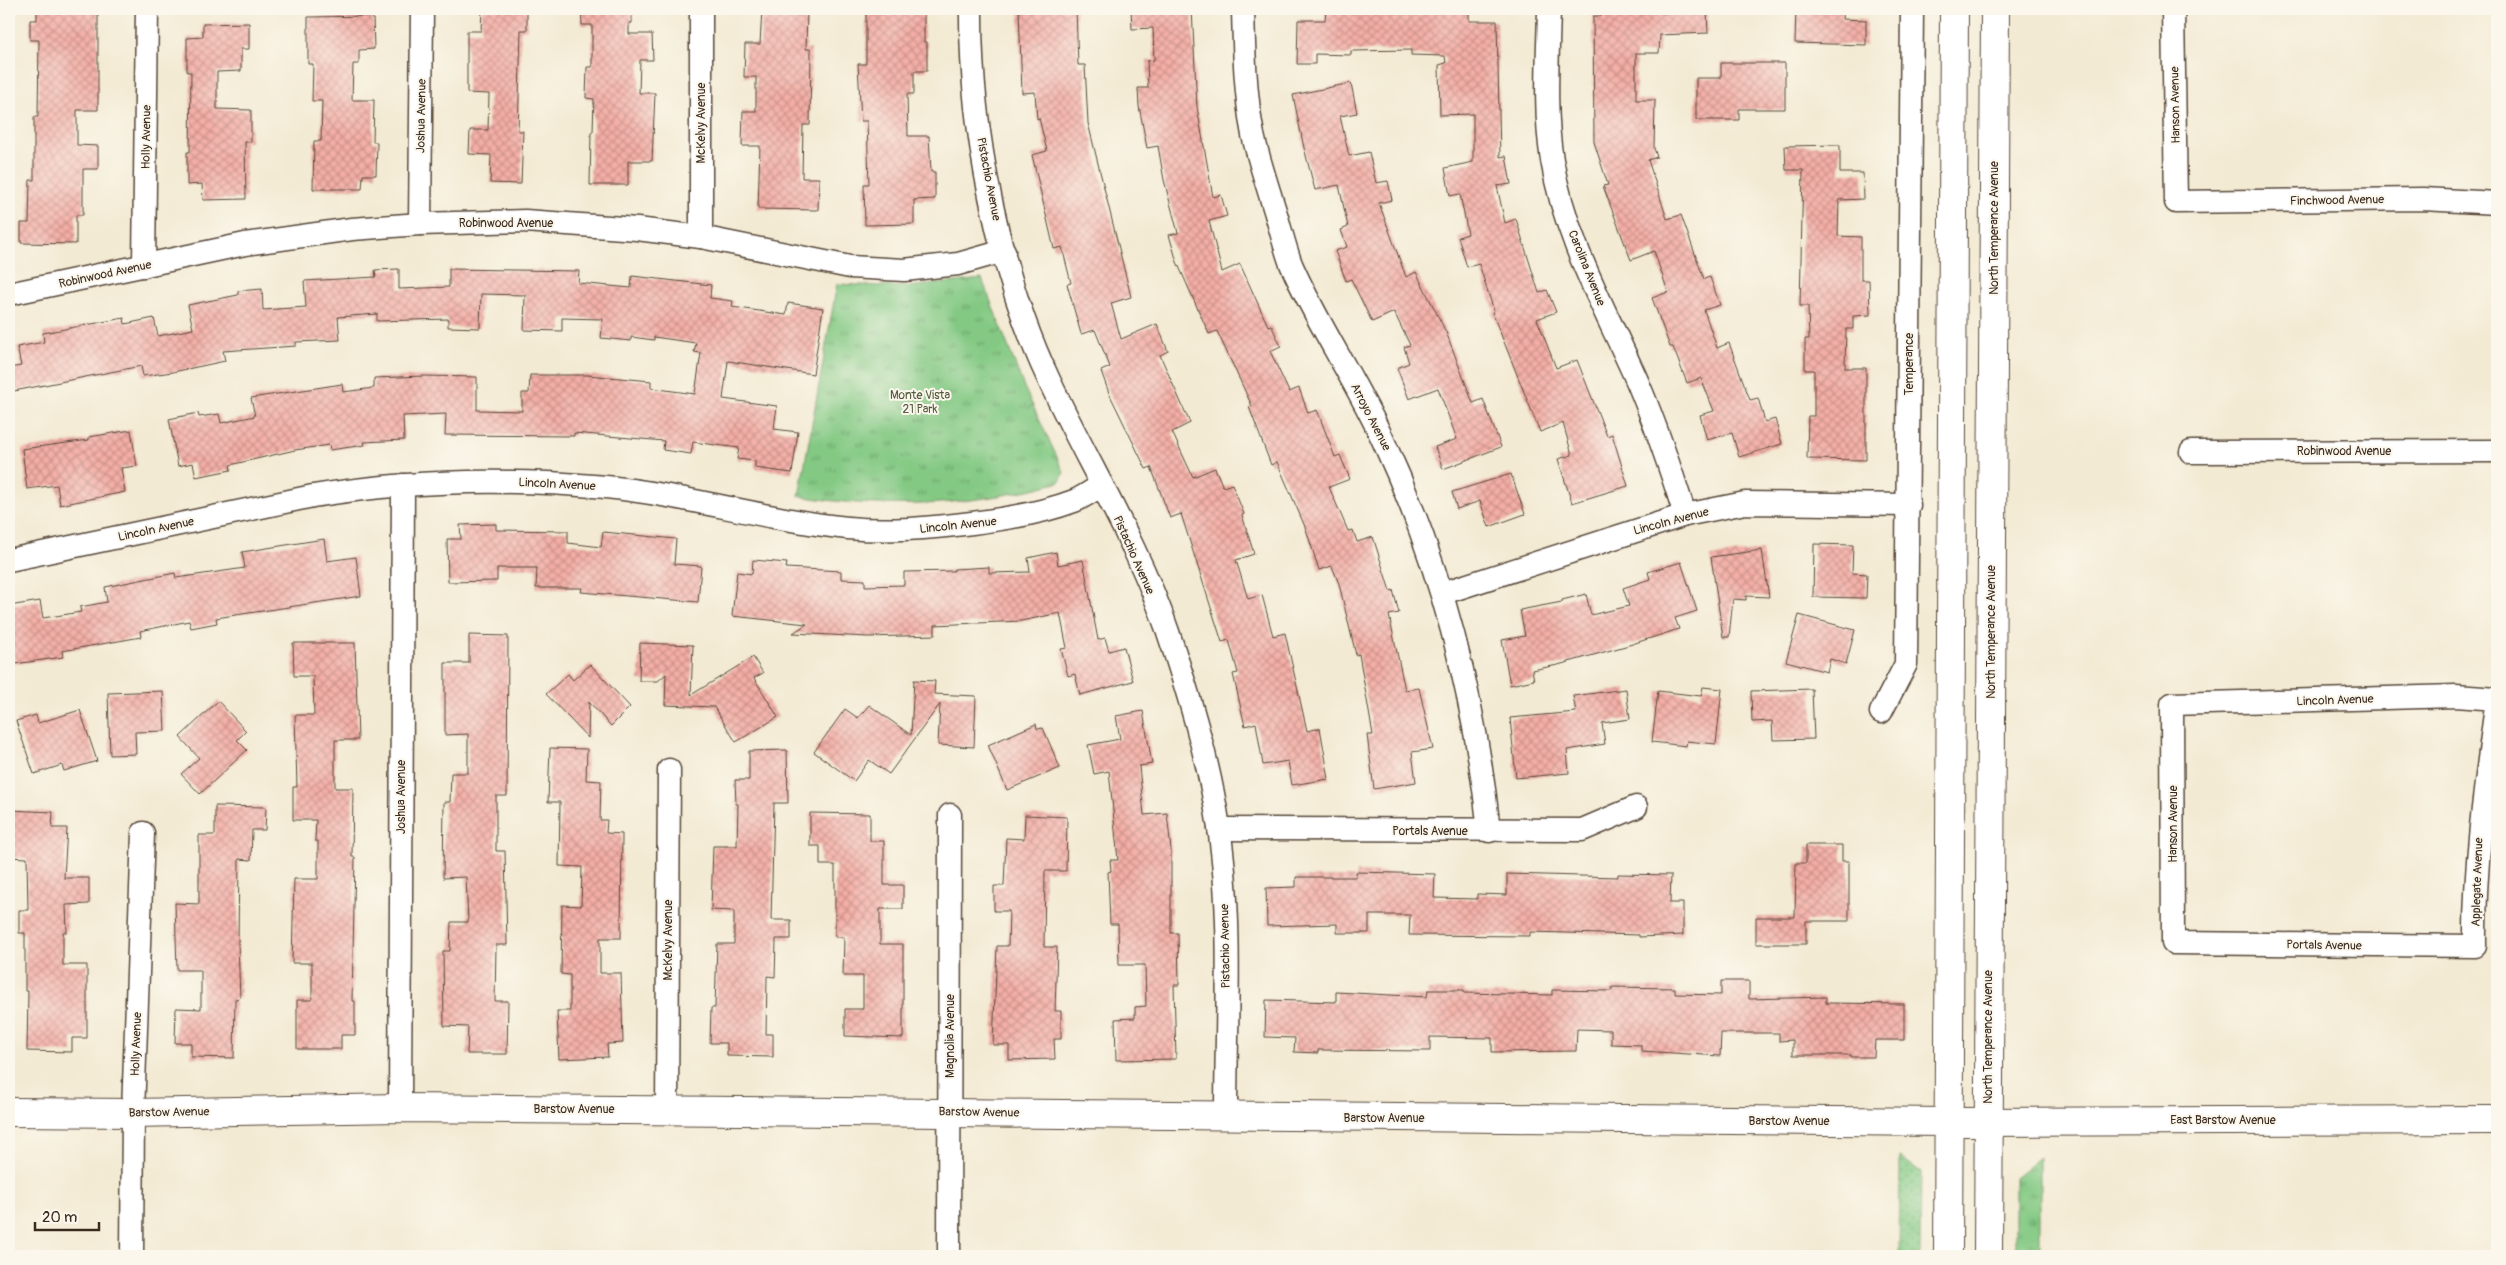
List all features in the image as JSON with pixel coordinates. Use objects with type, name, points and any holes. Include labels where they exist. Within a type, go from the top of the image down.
[{"type":"street","name":"Holly Avenue","points":[[144,266],[147,9]]},
{"type":"street","name":"Joshua Avenue","points":[[420,224],[422,9]]},
{"type":"street","name":"McKelvy Avenue","points":[[701,9],[701,237]]},
{"type":"street","name":"Pistachio Avenue","points":[[971,9],[974,87],[985,170],[1004,251],[1022,310],[1048,378],[1102,485],[1167,629],[1206,761],[1219,829],[1226,945],[1226,1117]]},
{"type":"street","name":"Arroyo Avenue","points":[[1243,9],[1244,57],[1253,134],[1291,264],[1382,437],[1418,523],[1443,593],[1468,690],[1483,770],[1489,831]]},
{"type":"street","name":"Carolina Avenue","points":[[1549,9],[1548,106],[1552,160],[1571,231],[1593,287],[1663,443],[1685,515]]},
{"type":"street","name":"Temperance","points":[[1881,712],[1906,664],[1909,505],[1912,9]]},
{"type":"street","points":[[1948,1256],[1954,9]]},
{"type":"street","name":"North Temperance Avenue","points":[[1988,1256],[1995,9]]},
{"type":"street","name":"Hanson Avenue","points":[[2173,9],[2176,202]]},
{"type":"street","name":"Finchwood Avenue","points":[[2176,202],[2423,199],[2497,203]]},
{"type":"street","name":"Robinwood Avenue","points":[[9,294],[245,244],[352,229],[420,224],[525,221],[637,229],[701,237],[850,267],[904,270],[958,264],[1004,251]]},
{"type":"street","name":"Robinwood Avenue","points":[[2191,452],[2497,451]]},
{"type":"street","name":"Lincoln Avenue","points":[[9,560],[313,496],[360,488],[403,485],[499,481],[606,487],[699,501],[766,516],[848,528],[911,530],[1003,520],[1075,501],[1102,485]]},
{"type":"street","name":"Joshua Avenue","points":[[400,1108],[403,485]]},
{"type":"street","name":"Lincoln Avenue","points":[[1443,593],[1685,515],[1745,504],[1909,505]]},
{"type":"street","name":"Lincoln Avenue","points":[[2172,704],[2456,696],[2497,698]]},
{"type":"street","name":"Applegate Avenue","points":[[2475,946],[2474,895],[2479,829],[2497,698]]},
{"type":"street","name":"Hanson Avenue","points":[[2172,704],[2173,943]]},
{"type":"street","name":"McKelvy Avenue","points":[[667,1110],[669,770]]},
{"type":"street","name":"Portals Avenue","points":[[1219,829],[1582,830],[1636,807]]},
{"type":"street","name":"Magnolia Avenue","points":[[949,1256],[950,816]]},
{"type":"street","name":"Holly Avenue","points":[[132,1256],[133,1113],[143,832]]},
{"type":"street","name":"Portals Avenue","points":[[2173,943],[2475,946]]},
{"type":"street","name":"Barstow Avenue","points":[[9,1112],[133,1113],[400,1108],[949,1112],[1226,1117],[1949,1122]]},
{"type":"street","name":"East Barstow Avenue","points":[[1949,1122],[2497,1120]]},
{"type":"green space","name":"Monte Vista 21 Park","points":[[982,279],[1024,387],[1064,472],[1060,482],[996,496],[931,504],[865,504],[799,496],[837,284],[907,287]]},
{"type":"green space","points":[[1900,1157],[1921,1172],[1920,1256],[1899,1256]]},
{"type":"green space","points":[[2040,1157],[2040,1256],[2015,1256],[2015,1177]]},
{"type":"building","points":[[37,9],[98,9],[98,110],[77,110],[77,145],[98,146],[98,169],[83,169],[83,215],[76,215],[76,244],[21,243],[21,223],[29,223],[30,180],[34,180],[34,117],[38,117],[39,40],[30,40],[30,20],[37,20]]},
{"type":"building","points":[[482,9],[527,9],[527,30],[521,30],[518,131],[523,131],[521,184],[490,183],[491,155],[469,154],[470,130],[488,130],[489,94],[467,93],[467,31],[481,31]]},
{"type":"building","points":[[581,9],[632,9],[632,23],[629,23],[629,34],[652,34],[653,60],[640,60],[639,93],[655,93],[652,161],[628,161],[628,185],[590,185],[594,99],[586,98],[587,67],[592,67],[592,25],[582,25]]},
{"type":"building","points":[[762,9],[807,9],[806,49],[811,49],[810,125],[803,125],[802,178],[819,178],[818,210],[758,209],[760,146],[742,146],[743,111],[756,111],[756,77],[744,77],[745,44],[760,44]]},
{"type":"building","points":[[866,9],[924,9],[924,42],[927,42],[927,71],[914,71],[914,94],[907,94],[908,136],[929,136],[931,172],[935,172],[935,199],[914,200],[914,224],[865,225],[864,184],[869,184],[867,121],[861,121],[858,64],[866,64]]},
{"type":"building","points":[[1019,9],[1076,9],[1078,65],[1085,65],[1088,123],[1131,297],[1111,303],[1121,339],[1157,324],[1168,351],[1160,355],[1190,423],[1172,432],[1193,477],[1215,468],[1223,487],[1232,484],[1244,514],[1242,515],[1254,554],[1236,560],[1248,599],[1262,595],[1273,636],[1285,633],[1307,731],[1320,728],[1329,779],[1292,785],[1288,761],[1263,765],[1256,723],[1245,726],[1233,674],[1238,673],[1229,640],[1222,642],[1181,514],[1170,518],[1151,467],[1146,469],[1109,393],[1101,371],[1110,367],[1095,330],[1081,334],[1067,284],[1071,283],[1062,247],[1054,249],[1032,155],[1047,151],[1039,118],[1037,119],[1035,92],[1022,93]]},
{"type":"building","points":[[1131,9],[1192,9],[1197,107],[1213,197],[1221,195],[1227,216],[1209,221],[1222,272],[1240,264],[1268,326],[1271,325],[1281,346],[1270,351],[1289,392],[1299,388],[1308,413],[1317,410],[1335,457],[1340,455],[1350,479],[1329,487],[1348,531],[1353,530],[1357,542],[1373,537],[1390,591],[1393,590],[1399,613],[1389,615],[1405,690],[1419,688],[1433,749],[1412,752],[1416,782],[1374,789],[1367,735],[1373,735],[1359,654],[1356,655],[1339,584],[1332,566],[1319,570],[1306,529],[1277,462],[1271,465],[1249,407],[1252,406],[1217,331],[1209,334],[1177,262],[1169,235],[1178,233],[1164,180],[1158,146],[1147,148],[1139,106],[1138,88],[1148,88],[1147,61],[1154,60],[1153,28],[1132,29]]},
{"type":"building","points":[[1326,9],[1469,9],[1469,21],[1497,21],[1500,157],[1506,156],[1511,184],[1497,186],[1505,223],[1516,219],[1539,293],[1547,290],[1556,312],[1537,319],[1556,368],[1577,360],[1607,436],[1612,434],[1628,486],[1572,503],[1558,459],[1572,455],[1563,423],[1540,432],[1492,312],[1494,311],[1479,264],[1467,267],[1458,237],[1468,234],[1460,194],[1450,196],[1445,168],[1473,162],[1473,114],[1440,115],[1439,65],[1446,63],[1445,56],[1411,55],[1411,50],[1351,51],[1351,55],[1315,54],[1315,64],[1297,64],[1298,20],[1325,20]]},
{"type":"building","points":[[1601,9],[1660,9],[1660,13],[1707,11],[1708,33],[1660,35],[1659,53],[1636,53],[1636,100],[1655,100],[1654,148],[1657,157],[1648,160],[1667,219],[1681,215],[1704,279],[1710,277],[1720,305],[1704,310],[1717,348],[1729,343],[1750,400],[1758,398],[1765,422],[1775,419],[1782,444],[1739,457],[1732,433],[1707,440],[1700,415],[1714,411],[1701,378],[1687,383],[1673,347],[1670,347],[1652,298],[1668,292],[1654,251],[1631,260],[1603,186],[1608,185],[1594,142],[1593,16],[1601,16]]},
{"type":"building","points":[[1796,9],[1843,9],[1842,19],[1866,20],[1866,45],[1795,43]]},
{"type":"building","points":[[373,16],[374,49],[359,50],[359,64],[353,64],[352,100],[374,100],[373,142],[377,142],[376,175],[363,175],[362,189],[313,189],[314,141],[321,141],[322,101],[312,101],[313,64],[308,64],[308,17]]},
{"type":"building","points":[[249,23],[249,49],[241,49],[241,71],[217,72],[217,109],[251,110],[251,142],[245,142],[246,199],[203,200],[202,184],[187,185],[187,152],[190,152],[191,72],[187,72],[187,38],[203,37],[203,24]]},
{"type":"building","points":[[1721,63],[1785,63],[1785,109],[1739,109],[1739,120],[1696,120],[1696,78],[1721,78]]},
{"type":"building","points":[[1351,83],[1357,113],[1340,116],[1349,156],[1369,152],[1376,183],[1388,181],[1392,200],[1379,203],[1406,277],[1416,272],[1446,332],[1473,403],[1483,399],[1501,447],[1443,469],[1435,447],[1457,439],[1438,388],[1409,399],[1397,368],[1409,363],[1404,347],[1410,345],[1394,312],[1372,322],[1351,279],[1346,281],[1335,251],[1347,247],[1341,230],[1348,227],[1339,185],[1315,190],[1304,148],[1293,95]]},
{"type":"building","points":[[1840,145],[1840,173],[1863,173],[1864,199],[1839,200],[1838,236],[1861,237],[1861,280],[1869,280],[1870,315],[1853,316],[1853,329],[1846,329],[1845,368],[1866,368],[1866,460],[1807,459],[1808,416],[1814,416],[1814,370],[1805,370],[1805,339],[1809,339],[1808,306],[1800,306],[1803,170],[1786,170],[1785,146]]},
{"type":"building","points":[[399,269],[399,289],[449,287],[449,269],[579,271],[578,283],[631,288],[632,276],[711,285],[710,298],[733,301],[732,307],[786,315],[788,303],[823,308],[813,374],[728,361],[723,399],[777,406],[774,429],[798,432],[792,473],[755,468],[755,461],[737,459],[739,448],[693,442],[691,454],[663,450],[664,441],[574,433],[574,436],[445,435],[446,414],[403,416],[404,440],[364,442],[365,445],[330,450],[329,445],[295,450],[230,465],[231,470],[196,477],[193,463],[178,466],[169,419],[198,413],[199,417],[219,414],[221,423],[255,416],[251,398],[342,384],[343,392],[374,388],[374,378],[424,376],[477,377],[477,410],[522,411],[522,393],[529,393],[530,375],[588,375],[651,381],[651,388],[695,394],[701,353],[694,352],[696,343],[654,337],[654,340],[631,337],[631,341],[601,338],[603,319],[562,318],[562,331],[524,330],[525,295],[481,294],[480,328],[448,327],[448,319],[377,321],[377,314],[338,317],[340,340],[296,342],[296,346],[223,351],[225,361],[173,372],[143,376],[141,366],[9,392],[9,368],[21,366],[17,347],[44,342],[43,333],[124,318],[125,324],[154,318],[158,336],[193,329],[188,305],[238,295],[238,291],[262,289],[263,310],[306,307],[304,281],[376,277],[375,270]]},
{"type":"building","points":[[131,430],[137,466],[121,468],[125,492],[60,505],[57,485],[27,489],[22,449],[89,440],[89,437]]},
{"type":"building","points":[[1511,474],[1525,514],[1489,527],[1480,501],[1457,509],[1452,492]]},
{"type":"building","points":[[496,524],[496,530],[568,531],[568,543],[601,547],[603,532],[676,539],[674,564],[701,566],[698,602],[581,592],[582,588],[536,588],[537,568],[497,568],[497,581],[448,582],[447,539],[461,539],[460,525]]},
{"type":"building","points":[[324,539],[327,561],[356,557],[361,596],[216,618],[217,623],[191,628],[189,621],[140,631],[141,637],[62,651],[63,657],[15,664],[9,623],[9,606],[40,601],[43,618],[81,612],[80,607],[107,602],[105,587],[175,573],[176,578],[245,568],[242,552]]},
{"type":"building","points":[[1814,544],[1853,545],[1852,573],[1867,574],[1866,598],[1813,597]]},
{"type":"building","points":[[1762,550],[1769,597],[1746,596],[1746,600],[1733,599],[1729,637],[1723,637],[1711,557]]},
{"type":"building","points":[[1056,552],[1058,565],[1083,560],[1098,640],[1105,638],[1109,651],[1124,647],[1133,681],[1080,695],[1075,674],[1068,676],[1061,649],[1067,648],[1060,613],[1021,621],[935,625],[935,635],[868,637],[793,633],[807,624],[732,616],[737,572],[752,574],[753,560],[787,563],[786,568],[841,571],[841,579],[865,580],[865,586],[904,585],[904,572],[954,571],[954,569],[989,567],[989,573],[1030,572],[1028,558]]},
{"type":"building","points":[[1681,562],[1697,611],[1675,618],[1679,629],[1558,665],[1532,670],[1534,680],[1510,685],[1502,640],[1525,636],[1520,610],[1562,602],[1562,600],[1586,594],[1591,615],[1629,606],[1623,588],[1650,579],[1648,572]]},
{"type":"building","points":[[1799,615],[1855,630],[1846,664],[1830,659],[1827,672],[1786,661]]},
{"type":"building","points":[[469,635],[508,636],[507,796],[496,796],[496,851],[505,851],[507,945],[496,945],[495,1001],[508,1001],[507,1054],[467,1054],[468,1027],[444,1026],[443,951],[450,951],[451,922],[468,922],[466,877],[443,878],[444,802],[450,802],[451,773],[468,773],[468,734],[445,735],[445,663],[469,663]]},
{"type":"building","points":[[293,643],[355,643],[358,740],[335,740],[335,788],[353,788],[352,857],[355,857],[352,1001],[355,1001],[355,1035],[341,1035],[341,1049],[297,1049],[297,1000],[312,1000],[312,963],[292,963],[294,879],[318,879],[318,841],[315,841],[316,820],[293,820],[293,787],[297,787],[295,715],[314,715],[313,676],[294,676]]},
{"type":"building","points":[[640,643],[693,645],[691,695],[753,657],[763,673],[754,678],[778,717],[736,742],[714,707],[665,705],[666,674],[658,681],[639,681]]},
{"type":"building","points":[[590,664],[630,707],[611,726],[589,702],[588,738],[546,694],[568,674],[573,680]]},
{"type":"building","points":[[914,680],[935,681],[934,694],[976,696],[974,747],[938,745],[940,704],[889,774],[869,760],[854,781],[814,752],[845,709],[858,718],[869,705],[911,735]]},
{"type":"building","points":[[1703,687],[1722,689],[1716,744],[1687,741],[1686,746],[1652,742],[1658,691],[1701,696]]},
{"type":"building","points":[[1626,689],[1630,719],[1602,723],[1605,744],[1567,750],[1569,773],[1516,778],[1510,718],[1576,712],[1573,696]]},
{"type":"building","points":[[1812,689],[1814,739],[1773,740],[1772,721],[1752,722],[1751,691]]},
{"type":"building","points":[[163,691],[165,731],[135,732],[136,754],[110,755],[108,693]]},
{"type":"building","points":[[218,701],[246,731],[237,740],[247,750],[200,794],[181,774],[199,758],[180,737]]},
{"type":"building","points":[[80,710],[97,761],[64,771],[62,765],[34,774],[16,721],[36,715],[38,723]]},
{"type":"building","points":[[1143,711],[1152,764],[1139,766],[1144,815],[1167,813],[1171,850],[1171,933],[1178,933],[1179,985],[1174,985],[1176,1059],[1116,1060],[1115,1019],[1135,1018],[1135,1007],[1146,1006],[1145,965],[1119,965],[1118,924],[1110,924],[1108,872],[1111,871],[1110,860],[1118,860],[1109,771],[1094,774],[1088,745],[1120,739],[1116,716]]},
{"type":"building","points":[[1036,724],[1037,729],[1043,728],[1060,768],[1007,790],[988,745]]},
{"type":"building","points":[[550,748],[587,749],[586,780],[601,781],[600,820],[607,820],[606,833],[622,834],[621,938],[600,938],[600,973],[621,973],[623,1043],[607,1044],[608,1057],[559,1059],[557,1011],[570,1011],[570,975],[561,974],[562,905],[581,906],[582,867],[559,866],[560,802],[548,802]]},
{"type":"building","points":[[787,750],[788,803],[774,803],[771,920],[791,920],[791,939],[776,939],[775,977],[767,976],[766,1034],[773,1034],[773,1057],[727,1056],[727,1043],[710,1043],[711,1008],[715,1008],[717,944],[734,944],[734,911],[711,910],[713,846],[737,846],[738,804],[736,804],[735,780],[749,780],[749,751]]},
{"type":"building","points":[[215,806],[266,807],[265,830],[252,830],[251,860],[239,859],[238,943],[240,998],[235,999],[234,1058],[191,1057],[191,1043],[175,1043],[176,1008],[201,1009],[201,970],[177,970],[175,903],[199,904],[199,835],[215,835]]},
{"type":"building","points":[[9,810],[53,812],[52,828],[67,828],[64,878],[89,878],[89,904],[66,905],[67,932],[63,932],[63,965],[87,965],[87,1038],[72,1038],[72,1052],[27,1051],[28,991],[25,991],[25,933],[19,933],[19,910],[28,910],[27,858],[9,857]]},
{"type":"building","points":[[810,813],[870,814],[870,841],[884,841],[884,885],[903,885],[903,909],[880,909],[880,944],[903,944],[903,1038],[845,1036],[845,1009],[863,1009],[863,976],[843,976],[844,937],[835,937],[835,865],[820,865],[820,846],[810,846]]},
{"type":"building","points":[[1025,815],[1067,817],[1066,871],[1045,871],[1044,947],[1057,947],[1055,1011],[1061,1011],[1061,1039],[1054,1039],[1055,1059],[1009,1060],[1009,1045],[993,1045],[997,946],[1008,946],[1009,911],[994,911],[994,886],[1004,886],[1006,838],[1024,839]]},
{"type":"building","points":[[1806,845],[1842,845],[1842,861],[1849,861],[1849,921],[1806,921],[1806,944],[1756,944],[1756,917],[1795,917],[1796,863],[1806,863]]},
{"type":"building","points":[[1356,872],[1435,874],[1434,898],[1477,899],[1477,894],[1507,895],[1507,874],[1618,877],[1618,874],[1671,875],[1670,903],[1683,903],[1683,935],[1639,937],[1639,935],[1530,932],[1530,936],[1409,935],[1410,915],[1369,915],[1369,933],[1337,933],[1337,924],[1267,926],[1266,888],[1296,887],[1296,877],[1356,877]]},
{"type":"building","points":[[1721,981],[1749,981],[1749,999],[1826,997],[1826,1003],[1904,1004],[1904,1040],[1875,1040],[1874,1057],[1851,1057],[1851,1055],[1793,1055],[1793,1040],[1779,1041],[1779,1033],[1721,1033],[1720,1056],[1641,1051],[1641,1045],[1611,1044],[1611,1030],[1577,1029],[1576,1051],[1492,1052],[1492,1038],[1430,1037],[1430,1051],[1318,1050],[1318,1053],[1294,1052],[1295,1038],[1265,1037],[1266,1000],[1336,1002],[1336,992],[1427,997],[1428,990],[1464,990],[1464,993],[1552,995],[1552,990],[1612,991],[1612,987],[1675,988],[1675,994],[1721,995]]}]
